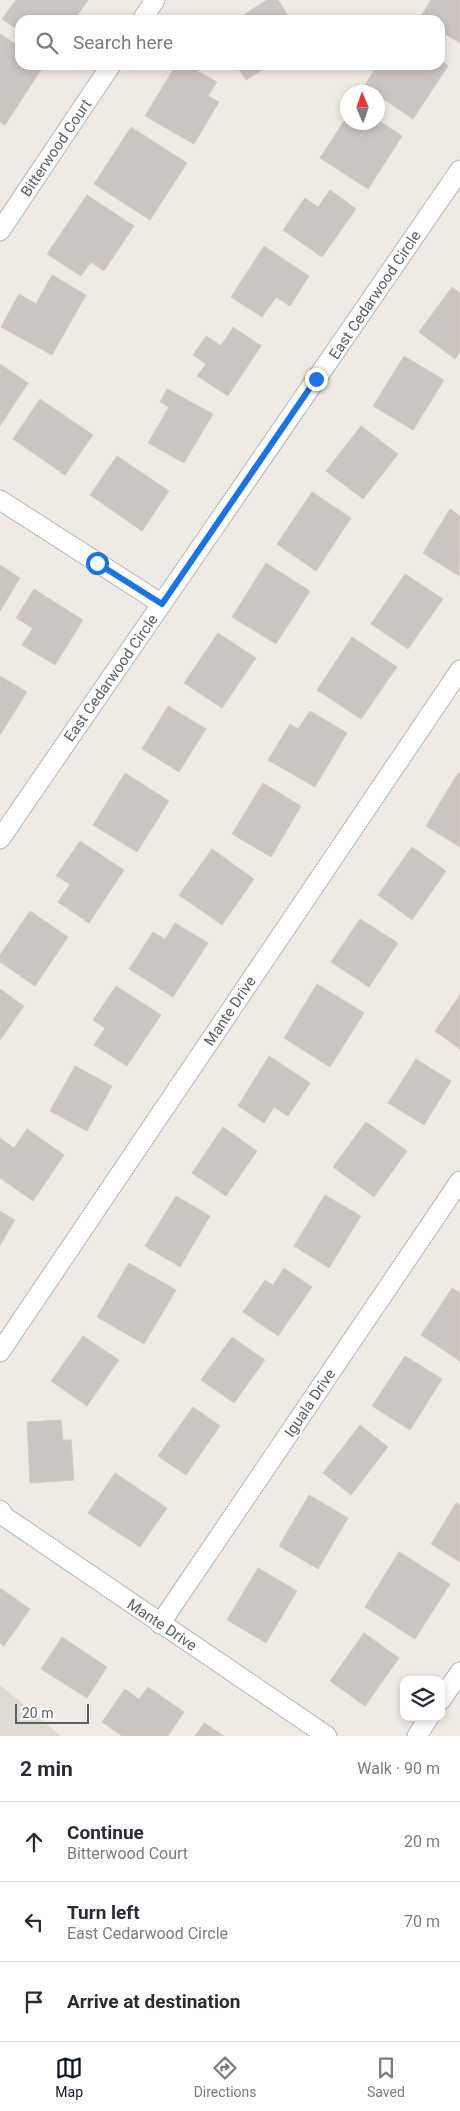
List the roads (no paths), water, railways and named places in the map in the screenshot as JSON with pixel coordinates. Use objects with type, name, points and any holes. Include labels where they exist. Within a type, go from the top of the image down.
[{"type":"street","points":[[145,15],[155,0]]},
{"type":"street","name":"Bitterwood Court","points":[[0,231],[109,70]]},
{"type":"street","name":"East Cedarwood Circle","points":[[0,840],[460,170]]},
{"type":"street","points":[[0,500],[162,604]]},
{"type":"street","name":"Mante Drive","points":[[0,1352],[460,670]]},
{"type":"street","name":"Iguala Drive","points":[[160,1624],[460,1181]]},
{"type":"street","name":"Mante Drive","points":[[0,1510],[5,1517],[327,1736]]},
{"type":"street","points":[[445,1694],[460,1672]]},
{"type":"street","points":[[417,1736],[427,1721]]}]
